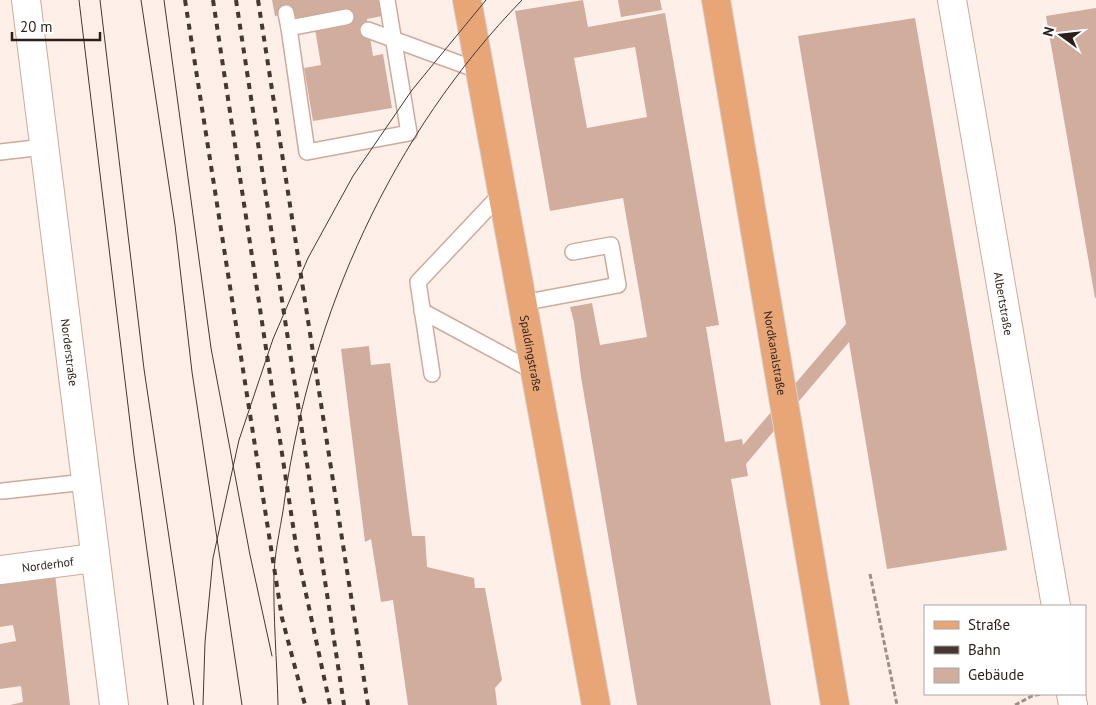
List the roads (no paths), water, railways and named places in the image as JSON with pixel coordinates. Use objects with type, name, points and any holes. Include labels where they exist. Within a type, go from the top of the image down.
[{"type":"main road","name":"Spaldingstraße","points":[[467,0],[596,705]]},
{"type":"main road","name":"Nordkanalstraße","points":[[716,0],[835,705]]},
{"type":"street","name":"Norderstraße","points":[[26,0],[94,558],[114,705]]},
{"type":"street","name":"Albertstraße","points":[[952,0],[1056,605]]},
{"type":"street","name":"Norderhof","points":[[0,570],[94,558]]},
{"type":"lane","points":[[286,13],[308,152],[409,133],[387,0]]},
{"type":"lane","points":[[289,28],[346,17]]},
{"type":"lane","points":[[368,30],[480,71]]},
{"type":"lane","points":[[0,152],[44,147]]},
{"type":"lane","points":[[432,374],[418,282],[502,192]]},
{"type":"lane","points":[[522,303],[618,285],[611,245],[573,252]]},
{"type":"lane","points":[[422,310],[535,372]]},
{"type":"lane","points":[[3,491],[85,482]]},
{"type":"tram line","points":[[79,0],[134,455],[168,705]]},
{"type":"tram line","points":[[100,0],[144,369],[194,705]]},
{"type":"tram line","points":[[141,0],[175,225],[192,372],[242,705]]},
{"type":"tram line","points":[[164,0],[211,348],[250,555],[272,656]]},
{"type":"tram line","points":[[203,705],[205,642],[213,558],[239,440],[273,339],[308,258],[353,176],[412,90],[486,0]]},
{"type":"tram line","points":[[278,705],[274,606],[276,555],[298,428],[315,360],[337,294],[364,230],[397,168],[434,109],[475,53],[522,0]]},
{"type":"railway","points":[[185,0],[282,618],[305,705]]},
{"type":"railway","points":[[213,0],[297,552],[330,705]]},
{"type":"railway","points":[[236,0],[344,705]]},
{"type":"railway","points":[[258,0],[368,705]]}]
